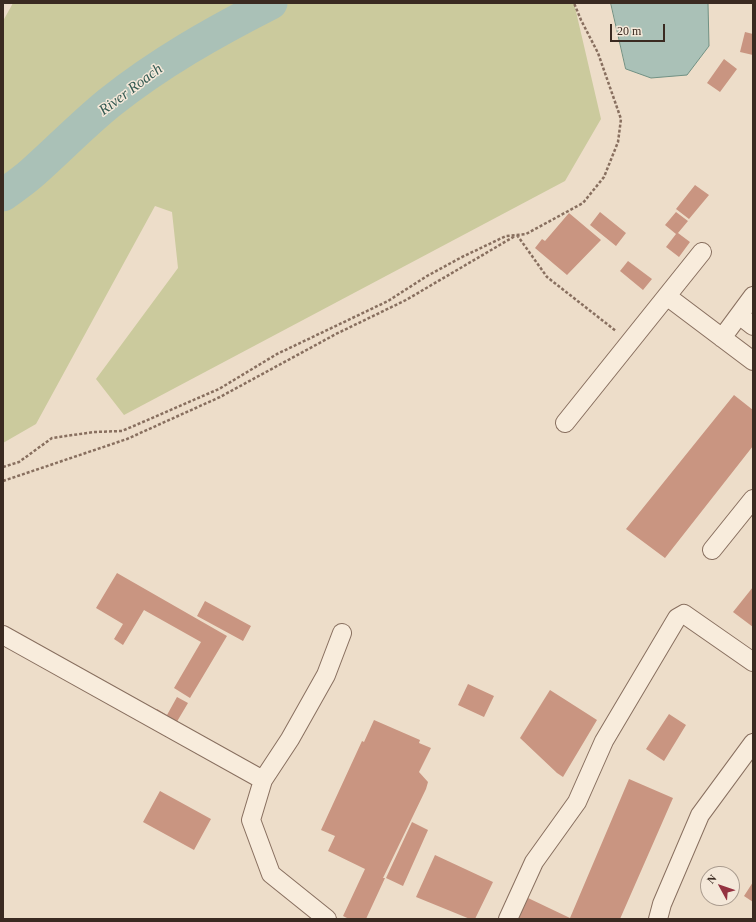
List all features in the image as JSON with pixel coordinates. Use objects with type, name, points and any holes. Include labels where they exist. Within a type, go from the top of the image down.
[{"type":"street","points":[[565,424],[668,297],[702,252]]},
{"type":"street","points":[[722,338],[753,296]]},
{"type":"street","points":[[668,297],[753,361]]},
{"type":"street","points":[[739,315],[753,326]]},
{"type":"street","points":[[712,550],[753,499]]},
{"type":"street","points":[[508,919],[534,862],[577,802],[604,741],[677,618],[684,614],[753,662]]},
{"type":"street","points":[[327,919],[271,874],[252,820],[263,780],[290,739],[326,675],[342,633]]},
{"type":"street","points":[[3,635],[263,780]]},
{"type":"street","points":[[658,919],[665,897],[700,816],[753,743]]},
{"type":"path","points":[[3,467],[19,462],[52,438],[94,432],[122,431],[219,389],[277,354],[388,301],[427,276],[462,257],[506,236],[526,234],[583,203],[604,177],[618,142],[621,118],[598,53],[574,3]]},
{"type":"path","points":[[517,235],[547,277],[621,335],[637,334]]},
{"type":"path","points":[[3,481],[127,440],[220,397],[336,334],[406,300],[517,235]]},
{"type":"green space","points":[[13,3],[574,3],[601,119],[565,181],[124,415],[96,379],[178,268],[172,212],[155,206],[36,424],[3,443],[3,21]]},
{"type":"shaded area","points":[[611,3],[708,3],[709,46],[687,75],[651,78],[626,69]]},
{"type":"building","points":[[745,32],[753,34],[753,55],[740,52]]},
{"type":"building","points":[[724,59],[737,69],[720,92],[707,83]]},
{"type":"building","points":[[695,185],[709,195],[689,219],[676,209]]},
{"type":"building","points":[[600,212],[626,233],[616,246],[590,225]]},
{"type":"building","points":[[676,212],[688,221],[678,233],[690,242],[679,257],[666,247],[676,234],[665,225]]},
{"type":"building","points":[[569,213],[601,240],[567,275],[535,248],[542,239],[545,241]]},
{"type":"building","points":[[628,261],[652,279],[643,290],[620,271]]},
{"type":"building","points":[[734,395],[753,410],[753,446],[665,558],[626,529]]},
{"type":"building","points":[[117,573],[227,636],[190,698],[174,688],[201,642],[144,610],[123,645],[114,639],[123,624],[96,608]]},
{"type":"building","points":[[753,587],[753,627],[733,612]]},
{"type":"building","points":[[205,601],[251,626],[243,641],[197,616]]},
{"type":"building","points":[[468,684],[494,696],[484,717],[458,705]]},
{"type":"building","points":[[550,690],[597,720],[563,777],[520,738]]},
{"type":"building","points":[[177,697],[188,703],[172,730],[152,718],[157,709],[167,715]]},
{"type":"building","points":[[669,714],[686,725],[664,761],[646,749]]},
{"type":"building","points":[[374,720],[420,740],[419,743],[431,748],[419,772],[428,782],[383,878],[385,878],[366,919],[349,919],[343,916],[365,869],[328,851],[335,836],[321,830],[362,741],[364,742]]},
{"type":"building","points":[[629,779],[673,798],[620,919],[518,919],[528,898],[570,918]]},
{"type":"building","points":[[160,791],[211,819],[194,850],[143,822]]},
{"type":"building","points":[[412,822],[428,830],[403,886],[386,878]]},
{"type":"building","points":[[435,855],[493,882],[475,919],[470,919],[416,897]]},
{"type":"building","points":[[753,882],[753,902],[744,896]]},
{"type":"waterway","name":"River Roach","points":[[3,195],[29,176],[89,120],[128,88],[187,49],[271,3]]}]
